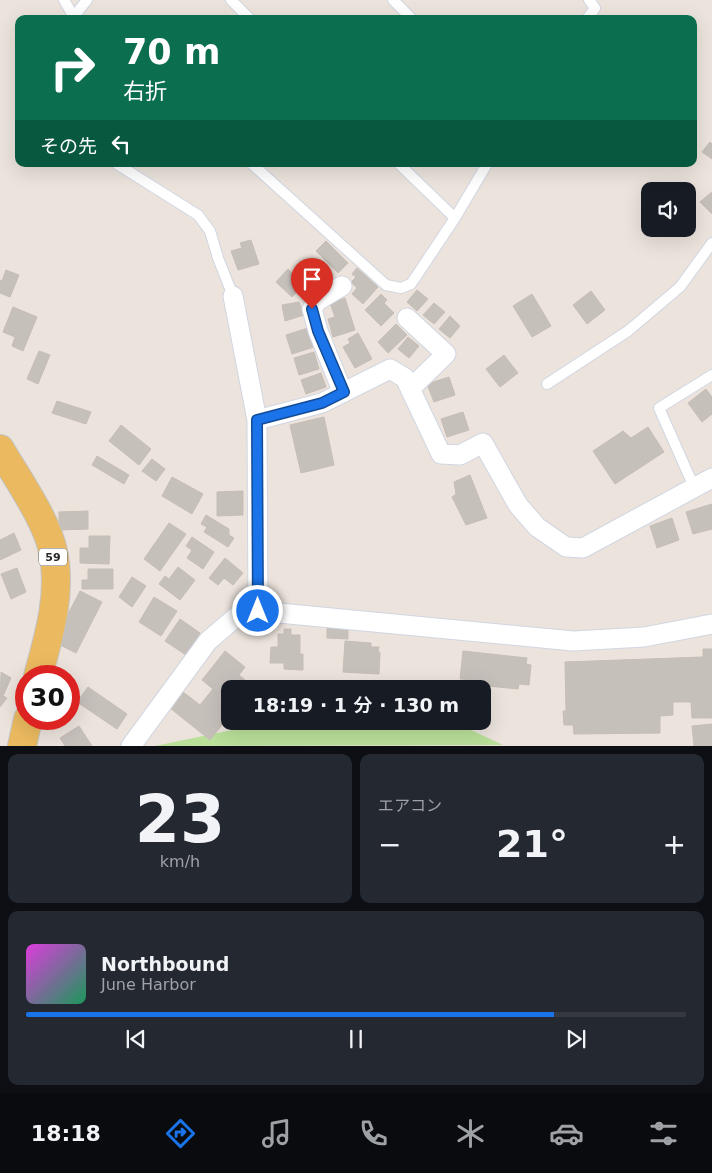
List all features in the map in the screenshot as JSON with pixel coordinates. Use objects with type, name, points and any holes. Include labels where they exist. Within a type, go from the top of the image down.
[{"type":"main road","name":"59","points":[[0,449],[46,531],[53,551],[55,604],[41,665]]},
{"type":"street","points":[[342,286],[317,301],[312,309],[318,331],[344,392]]},
{"type":"street","points":[[233,296],[257,420],[258,611]]},
{"type":"street","points":[[406,318],[446,354],[410,389]]},
{"type":"street","points":[[257,420],[322,403],[390,369],[405,378],[440,454],[460,455],[483,444],[518,505],[537,527],[566,547],[582,548],[712,478]]},
{"type":"street","points":[[131,746],[208,641],[236,617],[258,611],[573,641],[644,637],[712,624]]},
{"type":"lane","points":[[64,0],[72,15]]},
{"type":"lane","points":[[75,15],[87,0]]},
{"type":"lane","points":[[231,0],[246,15]]},
{"type":"lane","points":[[393,0],[408,15]]},
{"type":"lane","points":[[589,15],[595,3]]},
{"type":"lane","points":[[122,167],[198,215],[210,231],[233,296]]},
{"type":"lane","points":[[255,167],[386,284],[402,288],[411,284],[455,218],[485,167]]},
{"type":"lane","points":[[402,167],[455,218]]},
{"type":"lane","points":[[547,384],[628,331],[680,287],[712,243]]},
{"type":"lane","points":[[694,487],[659,408],[712,375]]},
{"type":"green space","points":[[232,730],[471,730],[503,745],[155,746]]},
{"type":"building","points":[[710,142],[712,144],[712,159],[702,152]]},
{"type":"building","points":[[712,192],[712,214],[700,202]]},
{"type":"building","points":[[251,240],[259,264],[238,270],[231,251],[242,248],[240,243]]},
{"type":"building","points":[[326,241],[348,263],[338,273],[316,251]]},
{"type":"building","points":[[357,268],[378,287],[363,304],[352,294],[357,288],[351,282],[356,277],[352,274]]},
{"type":"building","points":[[288,269],[307,288],[300,295],[297,292],[292,297],[276,282]]},
{"type":"building","points":[[6,270],[19,275],[10,297],[0,293],[0,280],[2,281]]},
{"type":"building","points":[[417,290],[428,299],[417,311],[407,302]]},
{"type":"building","points":[[591,291],[605,310],[587,324],[573,305]]},
{"type":"building","points":[[381,294],[387,300],[384,303],[394,313],[381,326],[365,310]]},
{"type":"building","points":[[532,294],[551,326],[532,337],[513,306]]},
{"type":"building","points":[[345,298],[355,330],[333,337],[328,319],[335,317],[330,303]]},
{"type":"building","points":[[299,302],[304,315],[285,321],[282,305]]},
{"type":"building","points":[[434,303],[445,312],[434,324],[423,315]]},
{"type":"building","points":[[13,307],[37,317],[23,351],[12,346],[15,337],[3,332]]},
{"type":"building","points":[[450,316],[460,326],[450,338],[439,329]]},
{"type":"building","points":[[396,324],[407,335],[388,353],[378,342]]},
{"type":"building","points":[[308,328],[314,347],[292,354],[286,335]]},
{"type":"building","points":[[358,333],[372,359],[355,368],[343,347],[350,343],[348,339]]},
{"type":"building","points":[[408,337],[419,346],[409,358],[398,349]]},
{"type":"building","points":[[39,351],[50,355],[38,384],[27,379]]},
{"type":"building","points":[[314,352],[319,369],[299,375],[294,358]]},
{"type":"building","points":[[504,355],[518,373],[500,387],[486,369]]},
{"type":"building","points":[[321,373],[326,387],[306,394],[301,380]]},
{"type":"building","points":[[449,377],[455,395],[434,402],[427,384]]},
{"type":"building","points":[[706,389],[712,397],[712,414],[702,422],[688,403]]},
{"type":"building","points":[[57,401],[91,412],[86,424],[52,413]]},
{"type":"building","points":[[463,412],[469,430],[447,437],[441,419]]},
{"type":"building","points":[[324,417],[334,465],[301,473],[290,425]]},
{"type":"building","points":[[121,425],[151,449],[139,465],[109,441]]},
{"type":"building","points":[[648,427],[664,452],[615,484],[593,451],[623,431],[631,438]]},
{"type":"building","points":[[97,456],[129,475],[124,484],[92,465]]},
{"type":"building","points":[[152,459],[165,469],[156,481],[142,471]]},
{"type":"building","points":[[470,475],[487,518],[466,525],[452,497],[456,494],[454,482]]},
{"type":"building","points":[[172,477],[203,494],[192,514],[162,496]]},
{"type":"building","points":[[243,491],[243,515],[217,516],[217,492]]},
{"type":"building","points":[[712,504],[712,529],[693,534],[686,512]]},
{"type":"building","points":[[88,511],[88,529],[59,530],[59,512]]},
{"type":"building","points":[[206,515],[229,529],[229,535],[234,538],[228,547],[204,532],[207,527],[201,524]]},
{"type":"building","points":[[672,518],[679,540],[657,548],[650,526]]},
{"type":"building","points":[[169,523],[186,534],[160,571],[144,559]]},
{"type":"building","points":[[14,533],[21,550],[0,560],[0,540]]},
{"type":"building","points":[[89,536],[110,536],[109,564],[80,563],[80,548],[89,548]]},
{"type":"building","points":[[192,537],[214,552],[203,569],[187,558],[192,550],[186,546]]},
{"type":"building","points":[[225,558],[243,573],[233,585],[224,578],[218,585],[209,578]]},
{"type":"building","points":[[178,567],[195,580],[180,600],[159,584],[165,576],[169,579]]},
{"type":"building","points":[[17,568],[26,592],[11,599],[1,574]]},
{"type":"building","points":[[88,569],[113,569],[113,589],[82,589],[82,580],[88,580]]},
{"type":"building","points":[[132,577],[146,586],[132,607],[119,597]]},
{"type":"building","points":[[80,591],[102,602],[76,653],[56,643],[57,635]]},
{"type":"building","points":[[154,597],[177,611],[161,636],[139,622]]},
{"type":"building","points":[[180,619],[200,633],[186,655],[165,641]]},
{"type":"building","points":[[327,625],[348,625],[348,639],[327,638]]},
{"type":"building","points":[[284,629],[291,629],[291,635],[300,635],[300,654],[303,654],[303,670],[284,669],[284,663],[270,663],[271,647],[278,647],[278,634],[284,634]]},
{"type":"building","points":[[345,641],[371,643],[371,647],[379,647],[379,674],[343,672]]},
{"type":"building","points":[[703,649],[712,649],[712,718],[692,718],[691,702],[673,702],[673,715],[660,716],[660,733],[574,734],[573,725],[564,725],[563,711],[566,711],[565,662],[703,657]]},
{"type":"building","points":[[225,651],[245,667],[239,675],[245,680],[221,680],[221,726],[210,740],[170,708],[183,692],[200,705],[213,689],[202,680]]},
{"type":"building","points":[[463,651],[527,658],[526,664],[531,665],[529,685],[519,684],[518,689],[491,686],[491,680],[460,679]]},
{"type":"building","points":[[1,672],[11,678],[3,696],[7,698],[0,707]]},
{"type":"building","points":[[88,687],[127,714],[117,729],[80,704],[80,698]]},
{"type":"building","points":[[712,724],[712,746],[694,746],[692,726]]},
{"type":"building","points":[[80,728],[92,746],[65,746],[60,738],[73,730],[80,730]]},
{"type":"route","points":[[258,611],[257,420],[322,403],[344,392],[318,331],[312,309]]}]
